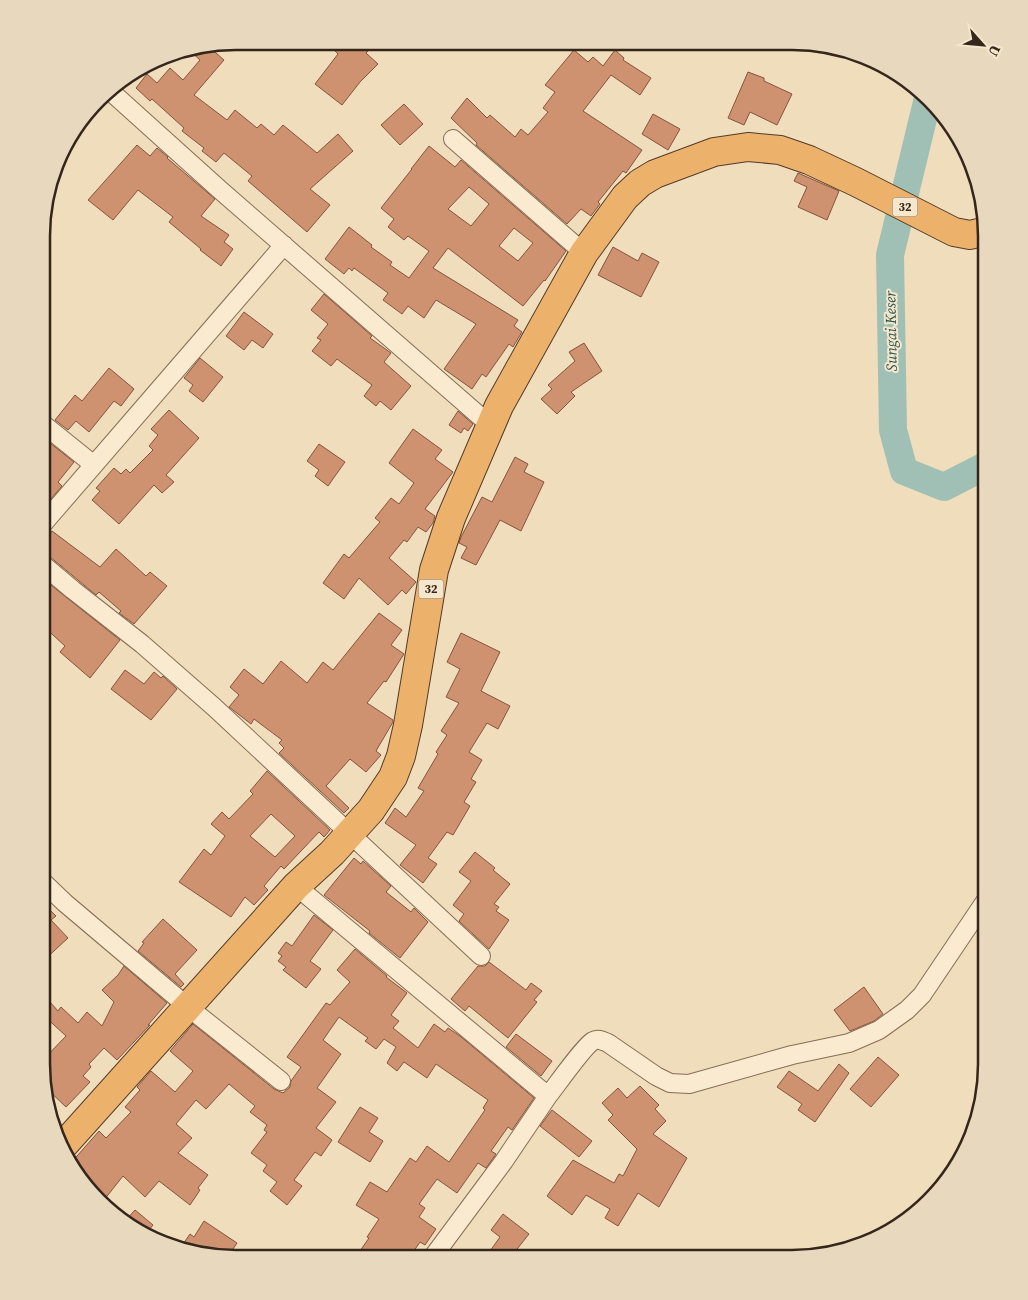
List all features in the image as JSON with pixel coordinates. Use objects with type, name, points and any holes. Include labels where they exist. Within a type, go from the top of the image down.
[{"type":"highway","name":"32","points":[[67,1141],[296,886],[350,834],[371,810],[393,777],[402,756],[434,570],[451,518],[490,425],[584,253],[625,197],[640,183],[654,174],[714,152],[748,147],[780,150],[809,160],[856,182],[954,232],[970,235],[978,234]]},
{"type":"street","points":[[114,95],[219,189],[490,425]]},
{"type":"street","points":[[453,139],[584,253]]},
{"type":"street","points":[[50,515],[284,245]]},
{"type":"street","points":[[50,430],[94,465]]},
{"type":"street","points":[[50,571],[142,644],[214,707],[482,956]]},
{"type":"street","points":[[296,886],[548,1096]]},
{"type":"street","points":[[50,889],[188,1007],[281,1081]]},
{"type":"street","points":[[438,1250],[504,1161],[548,1096],[585,1048],[593,1041],[600,1040],[608,1043],[656,1076],[670,1083],[689,1084],[792,1055],[849,1044],[879,1030],[907,1010],[922,994],[978,912]]},
{"type":"building","points":[[334,50],[369,50],[366,53],[378,64],[360,82],[342,105],[315,84],[338,54]]},
{"type":"building","points":[[574,50],[588,62],[593,57],[603,66],[615,50],[624,58],[623,60],[651,78],[640,95],[611,75],[583,111],[642,150],[626,173],[623,171],[598,202],[600,204],[591,216],[581,209],[567,224],[476,145],[477,143],[451,118],[467,98],[487,118],[490,115],[515,137],[521,129],[528,135],[548,112],[543,108],[555,92],[545,85]]},
{"type":"building","points":[[214,51],[224,60],[194,95],[227,120],[235,110],[257,128],[261,124],[274,135],[283,125],[317,153],[338,134],[353,151],[310,189],[330,205],[307,232],[248,181],[252,176],[224,153],[216,162],[202,151],[204,148],[182,131],[184,128],[152,99],[150,101],[136,88],[147,74],[157,83],[170,68],[183,80],[200,60],[194,55]]},
{"type":"building","points":[[748,72],[764,78],[764,81],[792,94],[777,125],[750,112],[744,125],[728,118]]},
{"type":"building","points":[[404,104],[423,124],[400,145],[381,125]]},
{"type":"building","points":[[653,114],[680,129],[668,150],[642,134]]},
{"type":"building","points":[[137,145],[150,156],[157,148],[215,199],[201,216],[229,235],[224,242],[233,249],[221,266],[169,222],[173,217],[138,190],[113,220],[88,200]]},
{"type":"building","points":[[429,146],[455,167],[461,160],[566,251],[545,281],[523,306],[448,248],[433,268],[518,320],[514,326],[522,332],[513,347],[509,344],[486,377],[482,374],[472,389],[444,369],[476,324],[436,300],[424,318],[408,306],[402,314],[383,300],[388,293],[354,268],[352,271],[349,268],[344,274],[325,259],[349,227],[372,245],[371,247],[392,262],[390,265],[409,278],[429,251],[408,236],[404,240],[388,227],[394,219],[381,208]],"holes":[[[469,187],[489,204],[471,226],[448,209]],[[514,228],[533,243],[518,261],[499,246]]]},
{"type":"building","points":[[798,173],[839,191],[827,220],[798,207],[807,187],[794,181]]},
{"type":"building","points":[[613,247],[638,261],[642,253],[659,262],[641,297],[598,275]]},
{"type":"building","points":[[324,294],[372,336],[370,338],[391,353],[384,362],[411,386],[391,410],[380,401],[376,406],[364,396],[372,385],[337,359],[331,366],[312,351],[321,340],[317,338],[328,324],[311,310]]},
{"type":"building","points":[[244,312],[273,334],[263,348],[252,340],[244,350],[226,336]]},
{"type":"building","points":[[584,343],[602,371],[571,392],[575,396],[557,414],[541,399],[552,389],[548,385],[575,361],[569,352]]},
{"type":"building","points":[[200,358],[223,377],[203,402],[189,391],[193,385],[184,378]]},
{"type":"building","points":[[109,368],[134,389],[121,406],[114,401],[89,432],[76,421],[68,430],[55,420],[75,395],[82,401]]},
{"type":"building","points":[[169,410],[199,438],[166,475],[174,482],[162,493],[154,485],[119,524],[92,500],[100,491],[96,488],[114,468],[121,474],[126,469],[130,473],[153,450],[149,446],[158,435],[151,429]]},
{"type":"building","points":[[458,411],[473,424],[468,431],[464,428],[461,433],[449,425]]},
{"type":"building","points":[[413,429],[442,450],[435,459],[453,472],[425,509],[435,516],[433,523],[426,532],[418,527],[407,542],[404,540],[389,558],[416,582],[406,594],[402,590],[388,605],[359,578],[344,599],[323,583],[344,554],[349,558],[380,522],[375,518],[391,498],[399,504],[414,483],[389,463]]},
{"type":"building","points":[[50,443],[74,462],[58,482],[62,486],[50,500]]},
{"type":"building","points":[[319,444],[345,462],[328,486],[315,476],[319,470],[307,461]]},
{"type":"building","points":[[515,457],[528,464],[524,472],[544,482],[521,531],[500,520],[476,565],[461,558],[467,547],[459,543],[461,537],[482,497],[492,502]]},
{"type":"building","points":[[52,531],[100,567],[116,549],[146,576],[150,572],[167,586],[134,624],[119,613],[121,611],[99,592],[96,595],[50,557],[50,534]]},
{"type":"building","points":[[50,584],[120,640],[90,678],[60,652],[65,646],[50,632]]},
{"type":"building","points":[[379,613],[402,630],[391,645],[404,654],[386,682],[384,681],[367,703],[393,720],[393,722],[376,751],[381,755],[366,772],[350,759],[326,786],[349,808],[344,813],[279,753],[284,748],[279,743],[282,740],[254,719],[251,724],[229,707],[239,695],[230,687],[244,669],[263,684],[281,661],[307,683],[323,662],[333,670]]},
{"type":"building","points":[[461,633],[500,652],[481,691],[510,706],[498,729],[487,723],[469,752],[482,760],[471,779],[476,782],[464,802],[470,806],[453,835],[447,832],[428,858],[437,864],[423,883],[400,865],[416,845],[385,823],[395,808],[406,817],[424,791],[418,788],[447,735],[441,731],[459,703],[446,697],[460,669],[447,662]]},
{"type":"building","points":[[125,670],[144,684],[154,672],[161,678],[163,676],[177,689],[151,720],[111,689]]},
{"type":"building","points":[[267,771],[330,830],[324,837],[319,832],[284,869],[281,866],[264,886],[268,890],[254,905],[245,897],[231,917],[179,882],[204,849],[211,855],[225,836],[211,824],[222,812],[229,819],[253,794],[250,791]],"holes":[[[271,814],[295,836],[275,857],[250,836]]]},
{"type":"building","points":[[475,852],[495,868],[493,870],[510,884],[494,904],[499,907],[496,911],[509,920],[489,949],[459,921],[464,914],[453,905],[471,881],[459,872]]},
{"type":"building","points":[[354,858],[361,864],[363,861],[391,886],[386,892],[411,912],[414,908],[428,922],[400,958],[369,933],[370,931],[324,895]]},
{"type":"building","points":[[50,910],[56,916],[51,920],[68,938],[50,955]]},
{"type":"building","points":[[314,915],[333,930],[310,961],[321,969],[306,988],[283,970],[286,967],[278,961],[282,956],[278,953],[286,942],[292,946]]},
{"type":"building","points":[[163,919],[197,950],[175,974],[184,984],[181,987],[138,951],[144,943],[142,942]]},
{"type":"building","points":[[355,949],[407,993],[391,1015],[399,1021],[393,1028],[418,1048],[434,1024],[445,1032],[448,1028],[534,1098],[512,1130],[508,1127],[491,1151],[496,1154],[486,1168],[478,1163],[457,1193],[437,1179],[419,1204],[425,1208],[419,1217],[436,1229],[425,1245],[420,1242],[414,1250],[361,1250],[379,1219],[356,1205],[370,1182],[387,1192],[410,1158],[416,1162],[427,1146],[449,1162],[485,1110],[483,1108],[488,1100],[436,1064],[427,1078],[404,1062],[397,1071],[387,1063],[396,1047],[384,1039],[376,1049],[365,1041],[368,1038],[339,1017],[323,1040],[341,1054],[317,1088],[336,1102],[316,1128],[332,1140],[321,1156],[315,1152],[294,1180],[302,1186],[287,1205],[270,1191],[277,1182],[263,1171],[267,1165],[251,1153],[267,1132],[264,1130],[267,1125],[250,1112],[255,1106],[229,1084],[206,1109],[196,1100],[176,1124],[192,1138],[178,1153],[208,1175],[198,1188],[200,1190],[190,1205],[159,1181],[145,1197],[123,1176],[106,1198],[104,1196],[81,1168],[75,1158],[99,1131],[106,1138],[131,1112],[125,1107],[140,1090],[137,1087],[151,1071],[175,1092],[193,1071],[170,1051],[193,1024],[274,1089],[283,1093],[290,1087],[291,1081],[301,1067],[287,1057],[326,1003],[330,1005],[350,982],[337,970]]},
{"type":"building","points":[[489,962],[526,990],[531,983],[542,991],[534,1000],[537,1002],[508,1038],[469,1006],[465,1011],[451,999],[478,966],[485,966]]},
{"type":"building","points":[[124,966],[167,1003],[148,1025],[150,1025],[117,1060],[104,1048],[89,1064],[91,1067],[83,1076],[90,1082],[66,1107],[53,1095],[50,1077],[50,1053],[66,1036],[50,1021],[50,1002],[58,1011],[61,1007],[78,1023],[87,1012],[102,1026],[114,1002],[102,990],[118,975]]},
{"type":"building","points":[[864,987],[883,1014],[874,1021],[850,1031],[834,1010]]},
{"type":"building","points":[[516,1034],[552,1061],[541,1076],[506,1047]]},
{"type":"building","points":[[878,1057],[899,1075],[871,1107],[850,1089]]},
{"type":"building","points":[[839,1064],[849,1073],[815,1122],[798,1110],[802,1104],[777,1087],[789,1071],[818,1091]]},
{"type":"building","points":[[640,1086],[659,1105],[655,1109],[666,1121],[653,1134],[687,1158],[659,1207],[638,1193],[618,1226],[605,1218],[610,1209],[586,1195],[572,1215],[547,1196],[573,1160],[614,1183],[619,1174],[623,1176],[637,1149],[608,1120],[613,1115],[602,1103],[618,1088],[627,1098]]},
{"type":"building","points":[[360,1107],[378,1118],[369,1132],[383,1141],[370,1162],[338,1142]]},
{"type":"building","points":[[552,1110],[592,1141],[579,1157],[540,1126]]},
{"type":"building","points":[[135,1210],[153,1225],[150,1229],[129,1217]]},
{"type":"building","points":[[503,1214],[529,1234],[516,1250],[491,1250],[500,1237],[491,1230]]},
{"type":"building","points":[[204,1221],[237,1243],[232,1250],[223,1250],[184,1243],[190,1234],[194,1237]]},
{"type":"waterway","name":"Sungai Keser","points":[[926,106],[890,255],[893,430],[904,471],[944,487],[978,470]]}]
